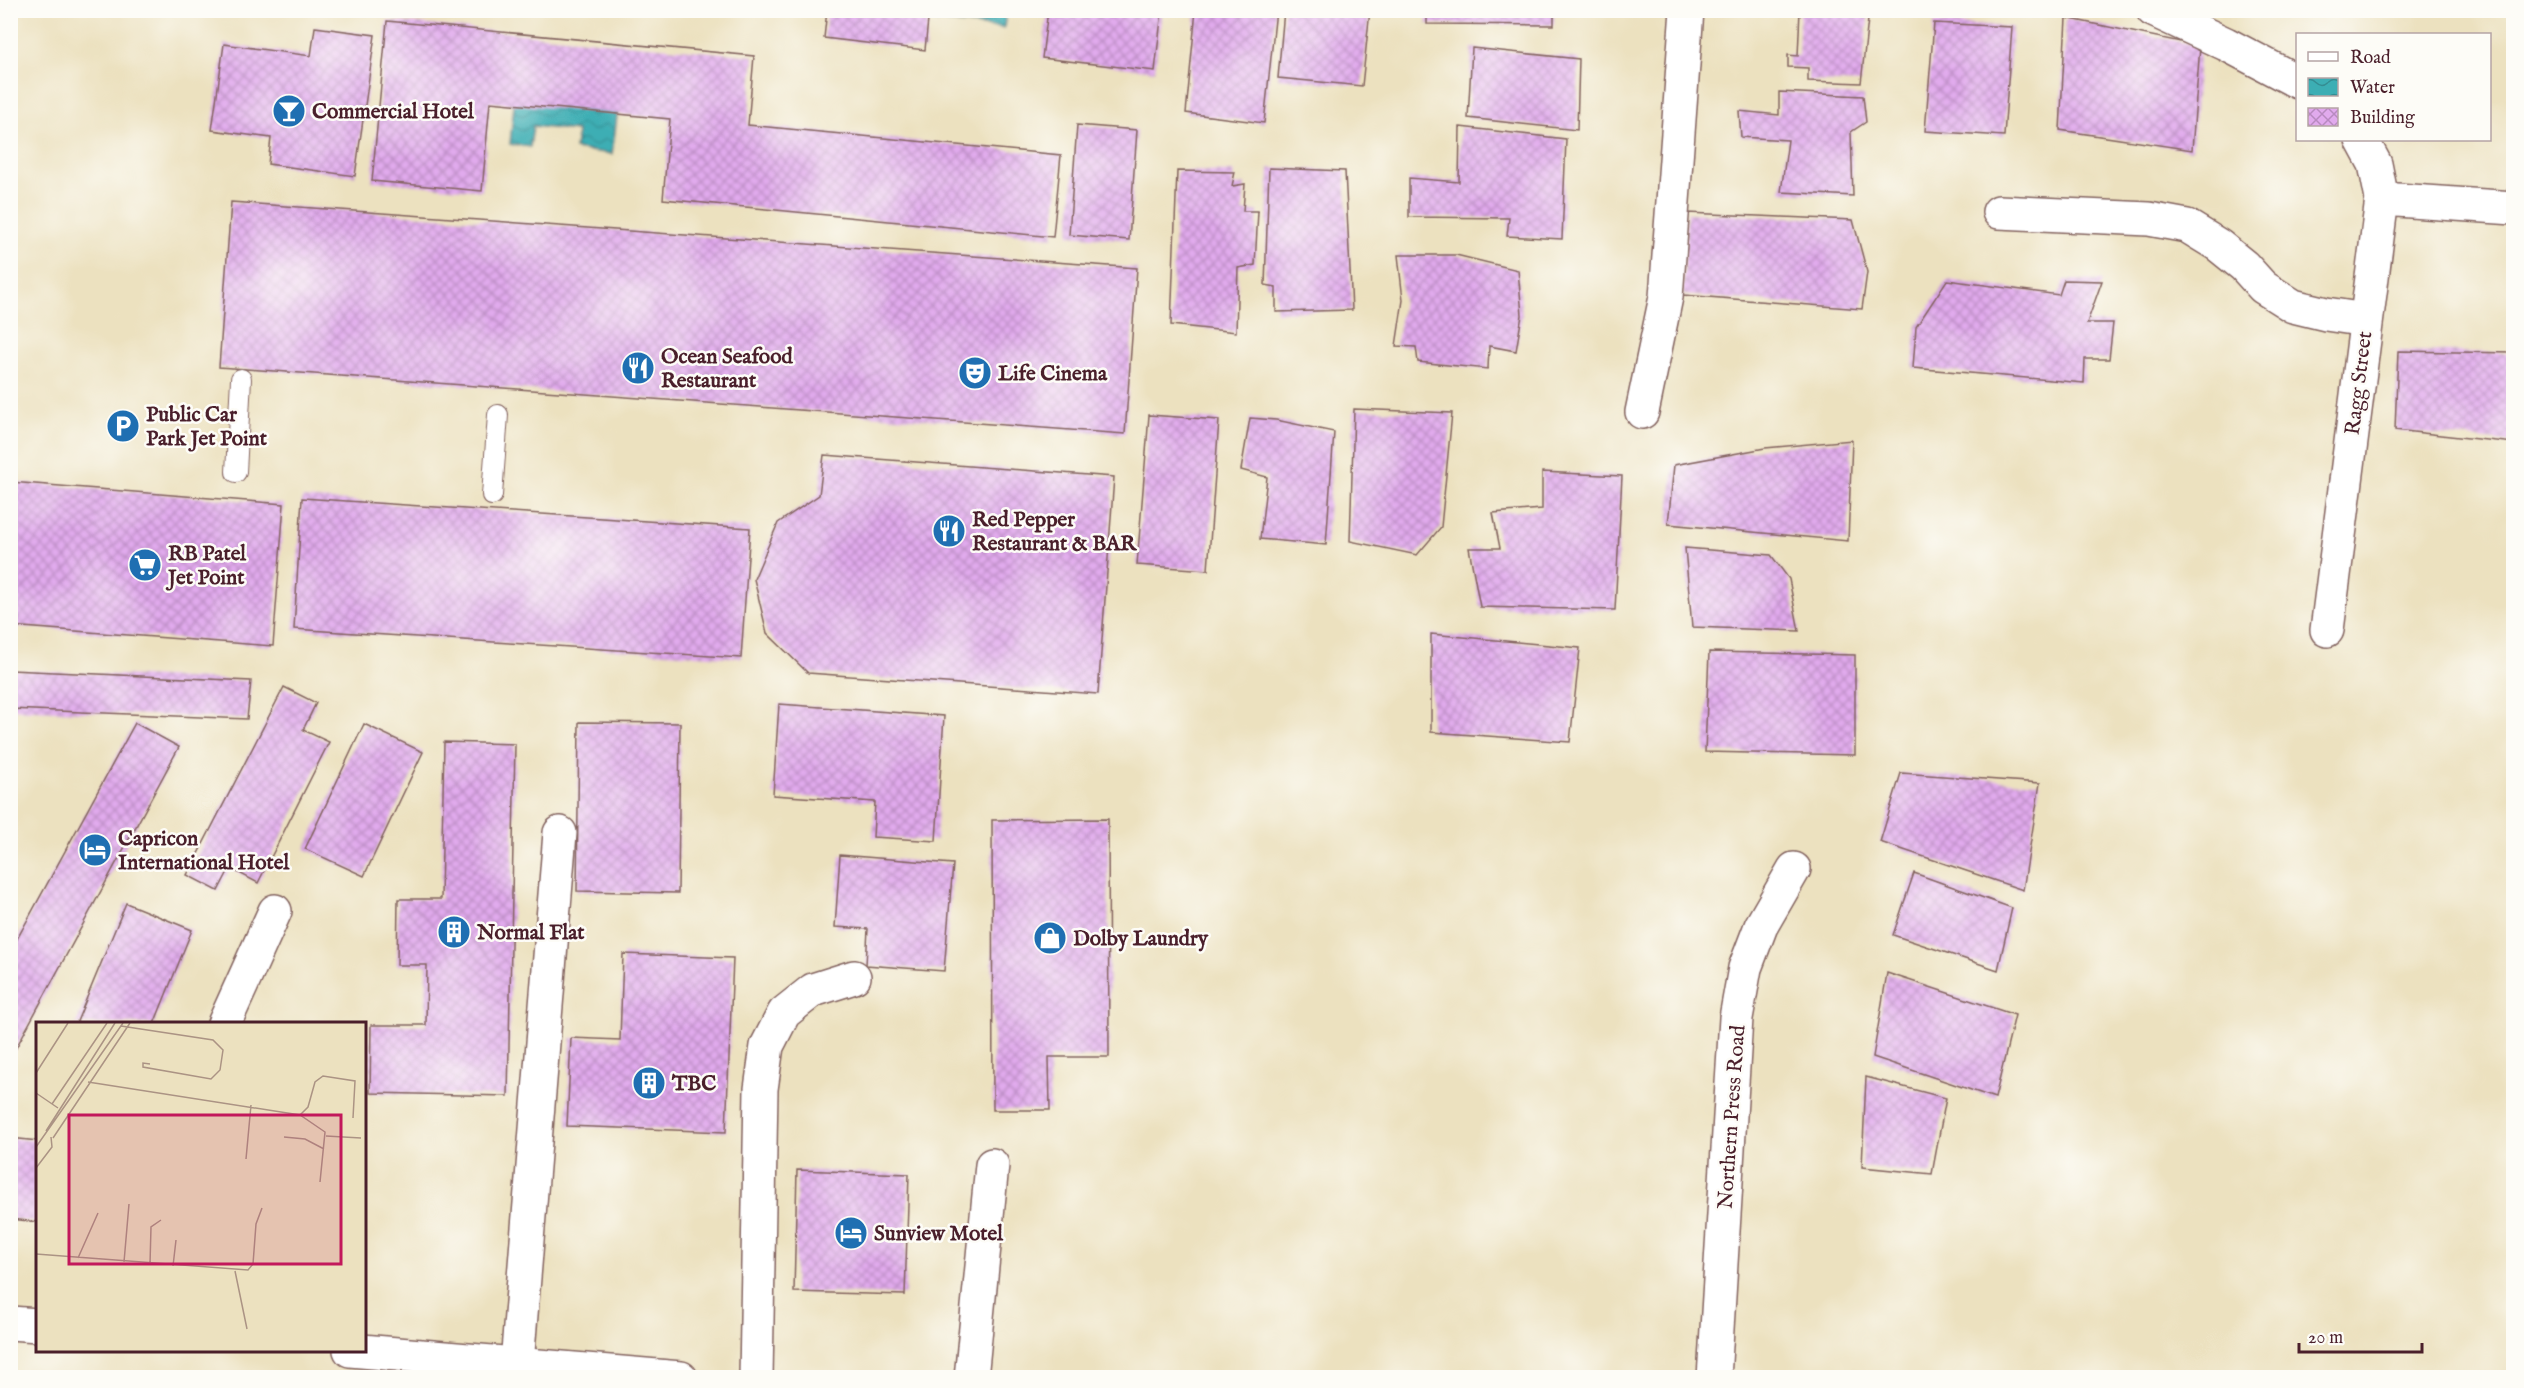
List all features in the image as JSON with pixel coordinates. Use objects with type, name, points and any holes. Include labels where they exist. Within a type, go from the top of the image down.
[{"type":"street","points":[[1642,412],[1666,297],[1687,10]]},
{"type":"street","points":[[2153,10],[2226,44],[2296,81]]},
{"type":"street","name":"Ragg Street","points":[[2327,630],[2382,199],[2375,164],[2363,141]]},
{"type":"street","points":[[2382,199],[2514,208]]},
{"type":"street","points":[[1999,212],[2149,219],[2187,226],[2218,245],[2244,266],[2263,287],[2293,306],[2366,321]]},
{"type":"street","points":[[517,1364],[560,833]]},
{"type":"street","name":"Northern Press Road","points":[[1714,1377],[1736,1018],[1745,968],[1761,926],[1794,869]]},
{"type":"street","points":[[224,1022],[275,911]]},
{"type":"street","points":[[756,1377],[761,1089],[766,1046],[784,1013],[813,990],[854,977]]},
{"type":"street","points":[[971,1377],[992,1165]]},
{"type":"street","points":[[10,1323],[36,1325]]},
{"type":"street","points":[[366,1351],[681,1377]]},
{"type":"lane","points":[[236,472],[241,379]]},
{"type":"lane","points":[[492,495],[498,415]]},
{"type":"water","points":[[934,10],[1006,11],[1004,28],[933,21]]},
{"type":"water","points":[[515,96],[618,109],[612,154],[575,149],[577,131],[533,126],[530,147],[510,144]]},
{"type":"building","points":[[827,10],[929,10],[925,50],[824,38]]},
{"type":"building","points":[[1048,10],[1162,10],[1155,71],[1042,58]]},
{"type":"building","points":[[1196,10],[1276,10],[1264,123],[1186,113]]},
{"type":"building","points":[[1284,10],[1370,10],[1362,86],[1278,78]]},
{"type":"building","points":[[1427,10],[1554,10],[1554,25],[1427,24]]},
{"type":"building","points":[[1800,10],[1869,10],[1861,83],[1808,81],[1808,68],[1788,67],[1788,55],[1798,56]]},
{"type":"building","points":[[2066,18],[2200,46],[2192,150],[2060,130]]},
{"type":"building","points":[[387,21],[754,56],[748,125],[1061,155],[1053,237],[663,199],[670,119],[490,102],[482,191],[372,181]]},
{"type":"building","points":[[1934,23],[2012,27],[2004,136],[1925,131]]},
{"type":"building","name":"Commercial Hotel","points":[[315,27],[375,35],[355,176],[268,164],[271,138],[212,130],[224,44],[311,56]]},
{"type":"building","points":[[1472,48],[1579,59],[1577,130],[1468,118]]},
{"type":"building","points":[[1779,92],[1863,96],[1866,122],[1851,132],[1853,196],[1781,192],[1788,140],[1741,137],[1739,111],[1779,115]]},
{"type":"building","points":[[1077,125],[1137,130],[1129,240],[1069,235]]},
{"type":"building","points":[[1460,127],[1566,139],[1562,239],[1507,236],[1509,218],[1409,217],[1409,178],[1459,182]]},
{"type":"building","points":[[1269,168],[1345,171],[1352,310],[1276,312],[1276,287],[1265,285]]},
{"type":"building","points":[[1177,171],[1235,172],[1232,186],[1245,184],[1243,211],[1258,211],[1255,265],[1238,268],[1236,332],[1171,325]]},
{"type":"building","points":[[231,202],[1137,268],[1125,434],[219,367]]},
{"type":"building","points":[[1687,213],[1853,220],[1867,272],[1862,309],[1683,295]]},
{"type":"building","points":[[1398,255],[1456,255],[1518,270],[1522,315],[1516,351],[1489,346],[1488,369],[1418,362],[1416,347],[1396,346],[1403,300]]},
{"type":"building","points":[[1947,280],[2059,295],[2064,280],[2102,281],[2087,323],[2113,323],[2109,359],[2085,359],[2084,383],[1913,368],[1916,327]]},
{"type":"building","points":[[2398,351],[2514,353],[2514,443],[2395,430]]},
{"type":"building","points":[[1354,409],[1452,413],[1441,527],[1417,555],[1350,541]]},
{"type":"building","points":[[1149,415],[1219,420],[1208,570],[1137,565]]},
{"type":"building","points":[[1250,418],[1276,420],[1334,432],[1326,545],[1260,539],[1267,477],[1241,470]]},
{"type":"building","points":[[1852,440],[1848,541],[1668,524],[1674,465],[1765,448]]},
{"type":"building","points":[[824,455],[1114,477],[1098,694],[808,673],[767,633],[754,579],[778,523],[819,495]]},
{"type":"building","points":[[1542,472],[1622,476],[1615,610],[1480,607],[1469,548],[1500,548],[1493,513],[1542,509]]},
{"type":"building","name":"RB Patel Jet Point","points":[[10,482],[284,504],[273,646],[10,626]]},
{"type":"building","points":[[302,498],[750,528],[741,658],[294,629]]},
{"type":"building","points":[[1685,548],[1771,555],[1789,579],[1799,631],[1692,627]]},
{"type":"building","points":[[1431,634],[1580,648],[1570,742],[1431,732]]},
{"type":"building","points":[[1709,652],[1855,655],[1855,755],[1705,752]]},
{"type":"building","points":[[10,670],[251,681],[247,719],[10,709]]},
{"type":"building","points":[[284,687],[316,703],[303,730],[329,742],[258,883],[230,868],[218,891],[187,875]]},
{"type":"building","points":[[779,704],[944,716],[936,841],[873,837],[875,802],[773,795]]},
{"type":"building","points":[[579,722],[680,723],[678,893],[577,891]]},
{"type":"building","name":"Capricon International Hotel","points":[[135,723],[179,747],[10,1059],[10,952]]},
{"type":"building","points":[[364,724],[423,752],[364,876],[305,849]]},
{"type":"building","name":"Normal Flat","points":[[444,742],[515,744],[508,1096],[370,1093],[371,1025],[426,1025],[427,965],[397,965],[398,899],[441,899]]},
{"type":"building","points":[[1901,773],[2040,783],[2023,890],[1880,842]]},
{"type":"building","name":"Dolby Laundry","points":[[1108,819],[1109,1057],[1049,1057],[1050,1110],[993,1110],[992,820]]},
{"type":"building","points":[[840,855],[953,864],[944,971],[866,965],[868,929],[835,927]]},
{"type":"building","points":[[1914,873],[2012,908],[1998,970],[1893,935]]},
{"type":"building","points":[[126,903],[192,930],[155,1022],[77,1022]]},
{"type":"building","name":"TBC","points":[[623,954],[733,958],[726,1132],[567,1126],[571,1038],[620,1040]]},
{"type":"building","points":[[1887,973],[2015,1015],[1995,1098],[1873,1057]]},
{"type":"building","points":[[1866,1077],[1946,1098],[1932,1174],[1862,1167]]},
{"type":"building","points":[[10,1138],[36,1141],[36,1222],[10,1219]]},
{"type":"building","name":"Sunview Motel","points":[[797,1170],[909,1174],[905,1295],[794,1292]]},
{"type":"place","name":"Commercial Hotel","points":[[289,111]]},
{"type":"place","name":"Ocean Seafood Restaurant","points":[[638,368]]},
{"type":"place","name":"Life Cinema","points":[[975,373]]},
{"type":"place","name":"Public Car Park Jet Point","points":[[123,426]]},
{"type":"place","name":"Red Pepper Restaurant & BAR","points":[[949,531]]},
{"type":"place","name":"RB Patel Jet Point","points":[[145,565]]},
{"type":"place","name":"Capricon International Hotel","points":[[95,850]]},
{"type":"place","name":"Normal Flat","points":[[454,932]]},
{"type":"place","name":"Dolby Laundry","points":[[1050,938]]},
{"type":"place","name":"TBC","points":[[649,1083]]},
{"type":"place","name":"Sunview Motel","points":[[851,1233]]}]
